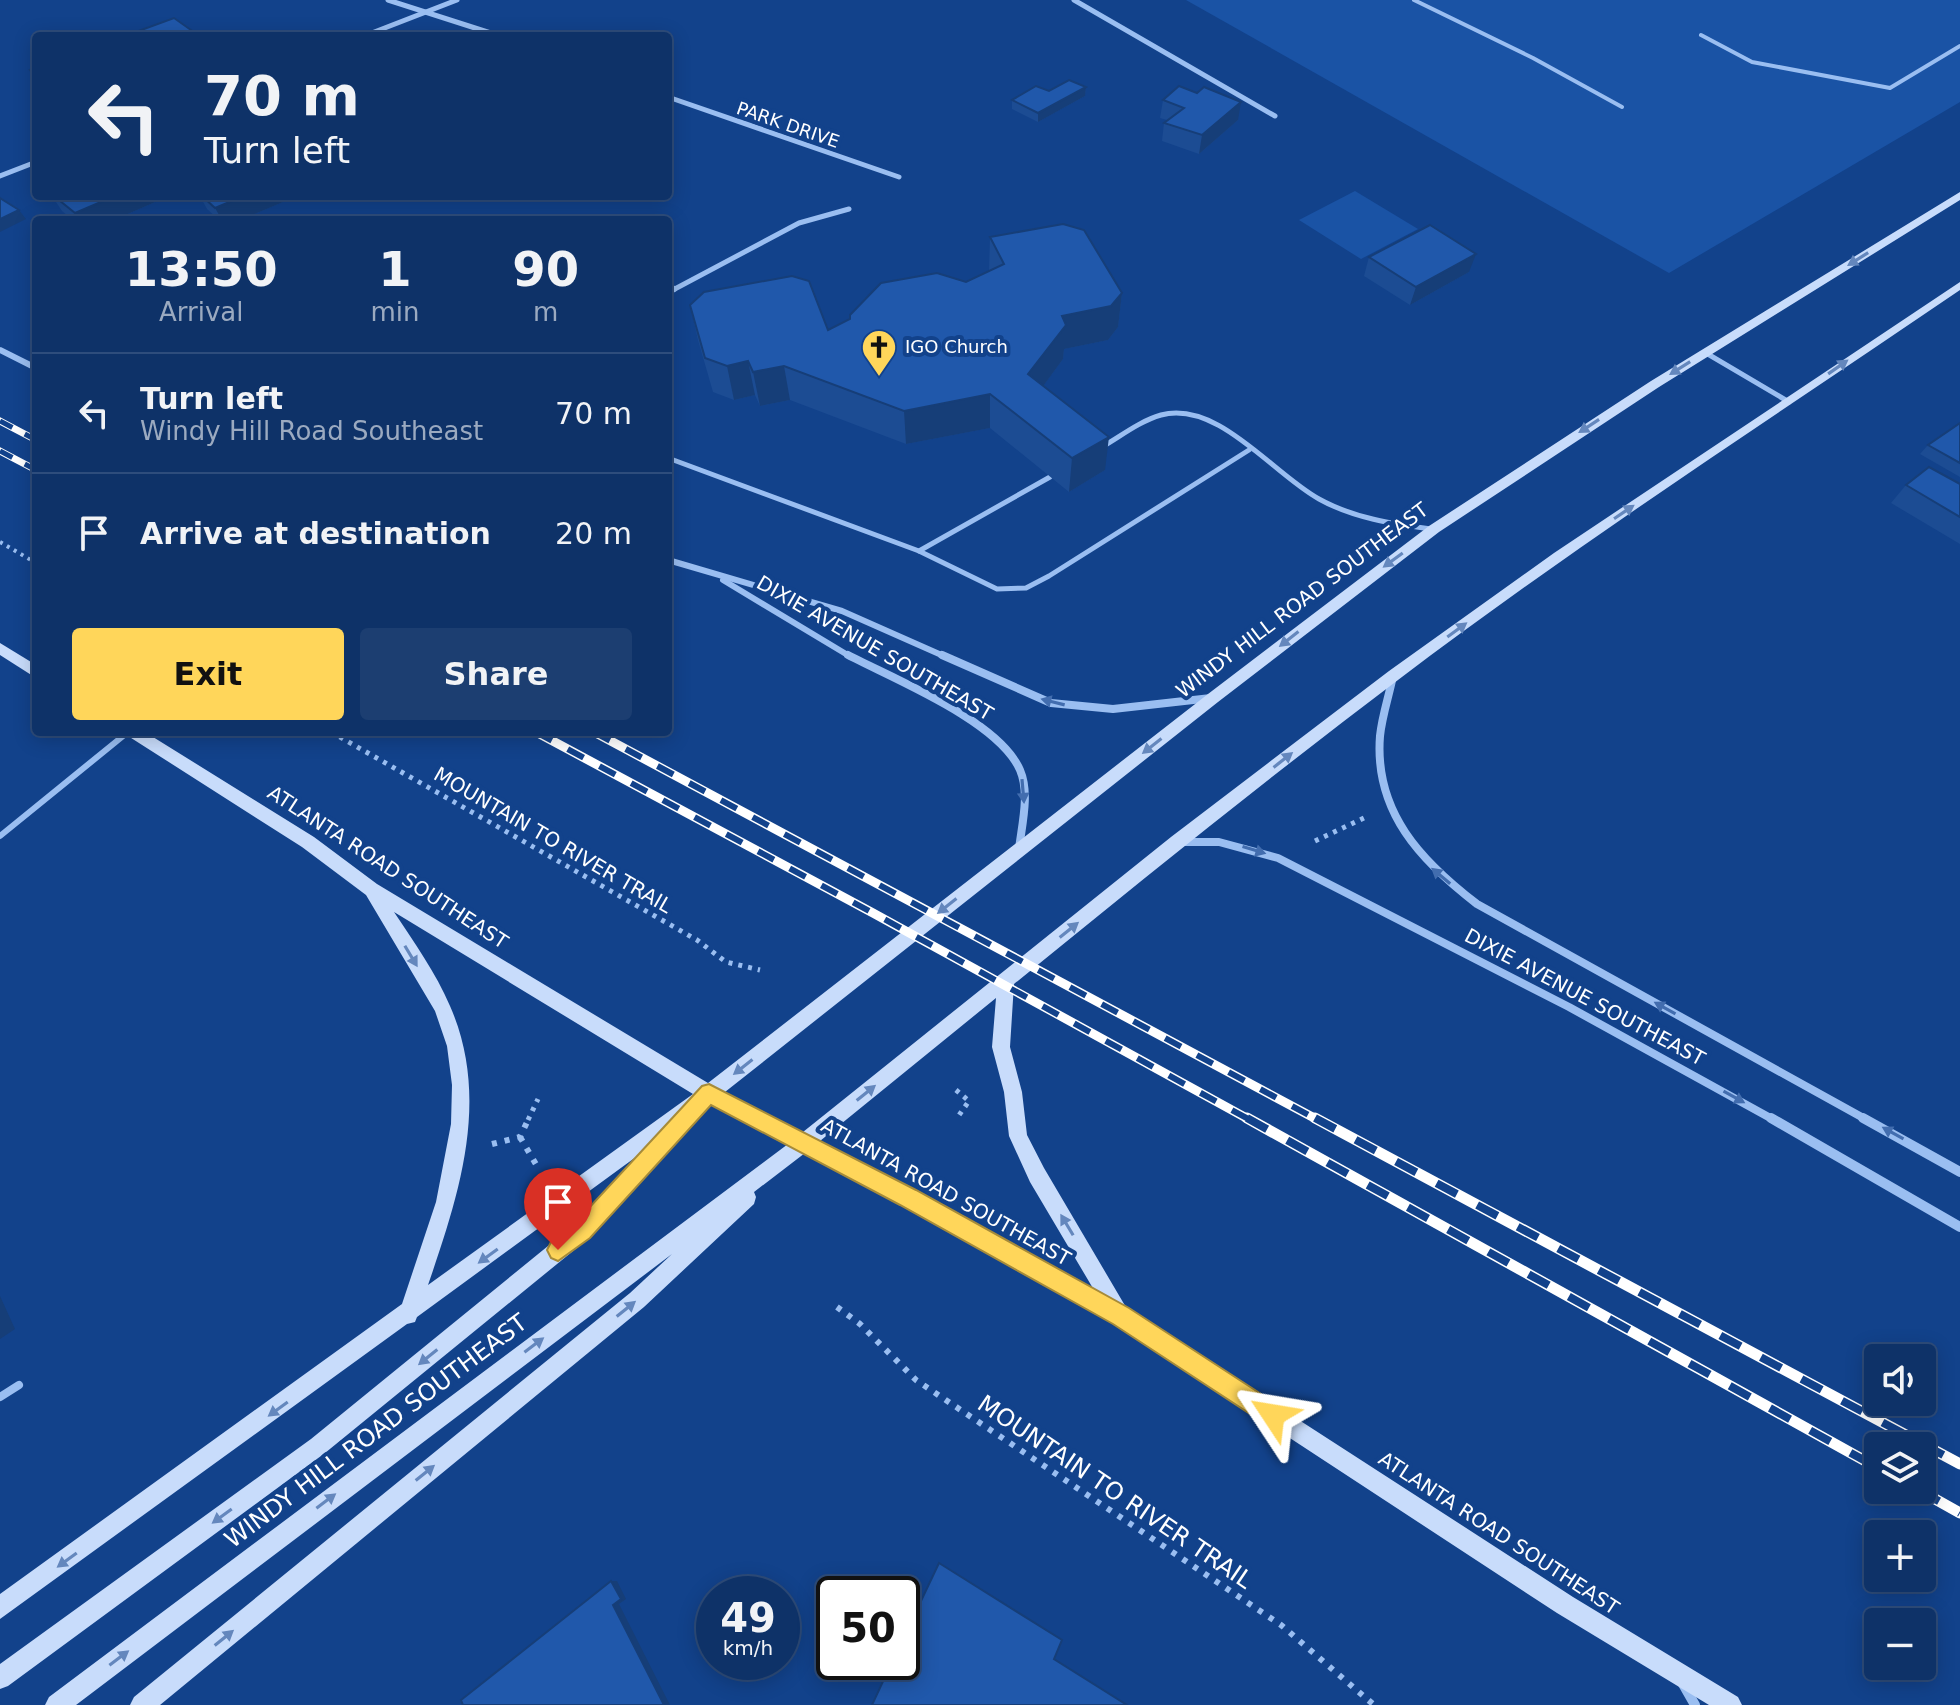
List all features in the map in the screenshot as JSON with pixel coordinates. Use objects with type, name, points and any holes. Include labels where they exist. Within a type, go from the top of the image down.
[{"type":"main road","name":"WINDY HILL ROAD SOUTHEAST","points":[[0,1608],[408,1315],[709,1093],[1434,529],[1706,352],[1960,195]]},
{"type":"main road","name":"WINDY HILL ROAD SOUTHEAST","points":[[57,1705],[805,1142],[1177,842],[1394,675],[1559,556],[1960,285]]},
{"type":"main road","points":[[0,648],[32,669]]},
{"type":"main road","name":"ATLANTA ROAD SOUTHEAST","points":[[137,736],[308,842],[371,889],[709,1093],[805,1142],[1121,1316],[1679,1677],[1730,1705]]},
{"type":"main road","points":[[371,889],[443,1010],[462,1088],[458,1150],[438,1227],[408,1315]]},
{"type":"main road","points":[[1006,981],[1001,1047],[1013,1092],[1018,1136],[1037,1175],[1121,1316]]},
{"type":"main road","name":"WINDY HILL ROAD SOUTHEAST","points":[[0,1678],[318,1446],[582,1231],[709,1093]]},
{"type":"main road","name":"WINDY HILL ROAD SOUTHEAST","points":[[142,1705],[637,1300],[805,1142]]},
{"type":"street","points":[[388,0],[488,32]]},
{"type":"street","points":[[374,32],[457,0]]},
{"type":"street","points":[[1074,0],[1275,116]]},
{"type":"street","name":"PARK DRIVE","points":[[672,98],[899,177]]},
{"type":"street","points":[[0,176],[32,164]]},
{"type":"street","points":[[672,290],[799,223],[849,209]]},
{"type":"street","points":[[0,350],[32,366]]},
{"type":"street","name":"DIXIE AVENUE SOUTHEAST","points":[[672,561],[842,611],[1051,703],[1113,709],[1213,698]]},
{"type":"street","name":"DIXIE AVENUE SOUTHEAST","points":[[715,576],[789,622],[963,715],[1007,749],[1020,768],[1025,798],[1019,849]]},
{"type":"street","name":"DIXIE AVENUE SOUTHEAST","points":[[1394,675],[1380,734],[1379,769],[1387,803],[1404,835],[1423,860],[1477,904],[1960,1172]]},
{"type":"street","name":"DIXIE AVENUE SOUTHEAST","points":[[1177,842],[1219,842],[1278,858],[1597,1022],[1960,1227]]},
{"type":"street","points":[[1679,1677],[1695,1705]]},
{"type":"lane","points":[[1414,0],[1533,58],[1622,107]]},
{"type":"lane","points":[[1701,35],[1752,62],[1890,88],[1960,46]]},
{"type":"lane","points":[[1706,352],[1789,402]]},
{"type":"lane","points":[[1098,448],[1159,414],[1188,413],[1219,427],[1318,499],[1372,519],[1434,529]]},
{"type":"lane","points":[[672,459],[919,551],[997,589],[1026,588],[1249,450]]},
{"type":"lane","points":[[919,551],[1050,477]]},
{"type":"lane","points":[[0,836],[126,736]]},
{"type":"lane","points":[[0,1397],[19,1385]]},
{"type":"path","points":[[0,542],[32,561]]},
{"type":"path","name":"MOUNTAIN TO RIVER TRAIL","points":[[338,736],[697,940],[721,960],[740,970],[760,970]]},
{"type":"path","points":[[1303,846],[1370,815]]},
{"type":"path","points":[[956,1090],[969,1101],[957,1118]]},
{"type":"path","points":[[520,1137],[538,1099]]},
{"type":"path","points":[[485,1146],[520,1137]]},
{"type":"path","points":[[520,1137],[537,1166]]},
{"type":"path","name":"MOUNTAIN TO RIVER TRAIL","points":[[837,1307],[860,1324],[916,1380],[1281,1625],[1374,1705]]},
{"type":"shaded area","points":[[1186,0],[1960,0],[1960,102],[1669,273]]},
{"type":"shaded area","points":[[1355,191],[1418,229],[1361,259],[1299,220]]},
{"type":"building","points":[[174,18],[194,32],[136,32]]},
{"type":"building","points":[[1069,80],[1086,87],[1038,113],[1012,100],[1036,86],[1049,91]]},
{"type":"building","points":[[1179,86],[1197,93],[1204,87],[1241,102],[1202,135],[1164,123],[1184,108],[1163,100]]},
{"type":"building","points":[[0,198],[19,210],[0,219]]},
{"type":"building","points":[[59,200],[106,200],[75,213]]},
{"type":"building","points":[[206,200],[234,200],[215,208]]},
{"type":"building","name":"IGO Church","points":[[1063,224],[1084,230],[1122,293],[1111,306],[1062,316],[1066,325],[1028,374],[1109,437],[1072,458],[990,394],[904,411],[784,366],[753,372],[748,361],[727,366],[705,358],[690,305],[704,292],[792,276],[809,281],[828,330],[850,319],[850,315],[881,283],[937,273],[966,282],[1004,264],[990,237]]},
{"type":"building","points":[[1430,225],[1476,254],[1416,287],[1369,257]]},
{"type":"building","points":[[1960,423],[1960,463],[1928,445]]},
{"type":"building","points":[[1929,467],[1960,484],[1960,517],[1906,485]]},
{"type":"building","points":[[939,1563],[1062,1640],[1054,1659],[1127,1705],[872,1705],[884,1680],[920,1680],[920,1603]]},
{"type":"building","points":[[611,1581],[621,1599],[613,1605],[664,1705],[463,1705],[461,1700]]},
{"type":"railway","points":[[0,421],[32,438]]},
{"type":"railway","points":[[0,451],[32,468]]},
{"type":"railway","points":[[543,736],[1250,1120]]},
{"type":"railway","points":[[601,736],[1318,1120]]},
{"type":"railway","points":[[1247,1118],[1864,1460]]},
{"type":"railway","points":[[1315,1118],[1960,1464]]},
{"type":"railway","points":[[1936,1500],[1960,1513]]},
{"type":"place","name":"IGO Church","points":[[879,378]]},
{"type":"route","points":[[558,1250],[582,1231],[709,1093],[908,1197],[1121,1316],[1273,1415]]}]
